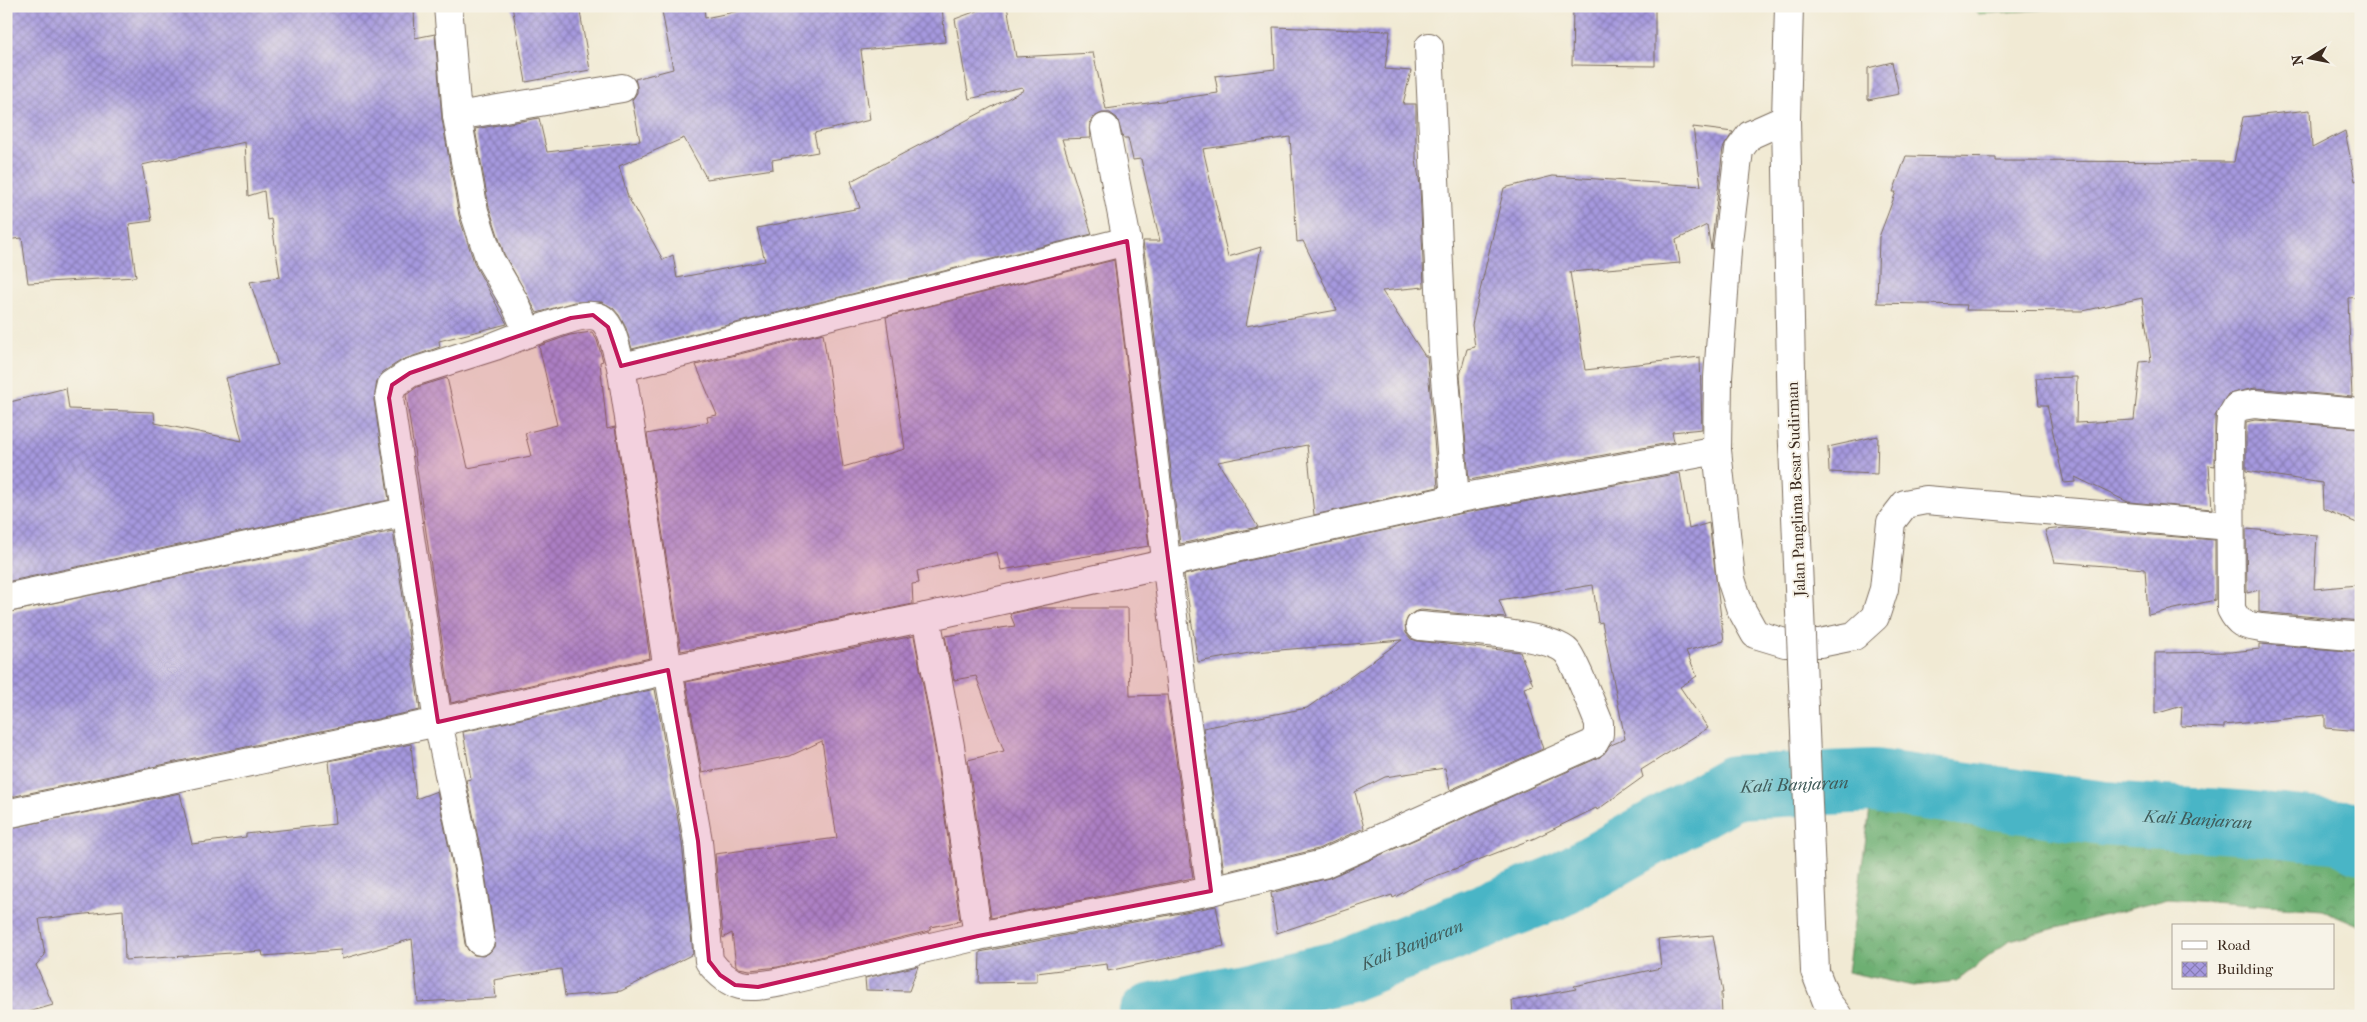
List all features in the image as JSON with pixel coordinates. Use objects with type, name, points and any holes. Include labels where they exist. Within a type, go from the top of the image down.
[{"type":"street","points":[[448,6],[457,116],[474,211],[490,260],[515,303],[528,333]]},
{"type":"street","name":"Jalan Panglima Besar Sudirman","points":[[1789,6],[1786,118],[1792,421],[1817,1016]]},
{"type":"street","points":[[1429,47],[1443,354],[1454,500]]},
{"type":"street","points":[[457,116],[622,88]]},
{"type":"street","points":[[1786,118],[1750,135],[1739,150],[1726,259],[1718,378],[1717,450],[1731,579],[1740,608],[1755,634],[1785,643],[1820,643],[1854,636],[1875,617],[1884,588],[1891,522],[1905,504],[1926,500],[2230,526]]},
{"type":"street","points":[[1105,128],[1127,241],[1166,563],[1211,891]]},
{"type":"street","points":[[621,366],[1127,241]]},
{"type":"street","points":[[480,941],[469,869],[438,722],[405,512],[390,398],[392,384],[410,373],[495,346],[571,318],[593,315],[602,319],[608,327],[621,366],[668,670],[698,841],[710,961],[720,975],[735,985],[758,987],[978,936],[1211,891],[1323,864],[1594,743],[1599,734],[1599,723],[1568,653],[1555,644],[1527,638],[1420,626]]},
{"type":"street","points":[[2361,412],[2254,404],[2237,408],[2231,417],[2230,424],[2231,609],[2237,621],[2245,625],[2261,628],[2361,637]]},
{"type":"street","points":[[6,814],[438,722],[668,670],[926,617],[1454,500],[1717,450]]},
{"type":"street","points":[[6,598],[405,512]]},
{"type":"street","points":[[926,617],[950,746],[978,936]]},
{"type":"street","points":[[1815,971],[1827,1002],[1838,1016]]},
{"type":"highlighted area","points":[[1127,241],[1211,891],[978,936],[758,987],[735,985],[720,975],[709,961],[698,841],[668,670],[438,722],[389,398],[392,385],[410,373],[571,318],[593,315],[608,327],[621,366]]},
{"type":"green space","points":[[1977,6],[2093,6],[1977,14]]},
{"type":"green space","points":[[1874,781],[2104,813],[2251,823],[2344,832],[2361,842],[2361,926],[2323,910],[2168,899],[2010,940],[1957,981],[1913,986],[1847,972]]},
{"type":"building","points":[[6,6],[414,6],[415,38],[435,34],[442,119],[459,216],[475,265],[507,324],[439,341],[440,347],[402,360],[383,372],[377,381],[374,400],[389,500],[6,582],[6,403],[66,388],[69,409],[154,412],[155,423],[242,441],[226,378],[278,365],[250,282],[280,277],[271,219],[267,220],[264,191],[248,196],[245,142],[142,165],[152,221],[129,224],[136,277],[28,283],[22,238],[6,240]]},
{"type":"building","points":[[512,6],[579,6],[590,70],[526,82]]},
{"type":"building","points":[[661,6],[704,6],[705,18],[763,6],[942,6],[945,42],[861,50],[870,120],[814,133],[818,152],[772,160],[773,169],[707,179],[684,138],[619,166],[628,197],[663,260],[673,255],[677,278],[765,261],[757,228],[860,208],[851,181],[1024,90],[1022,87],[969,99],[955,19],[990,6],[1007,6],[1016,57],[1093,53],[1106,109],[1218,93],[1215,76],[1275,69],[1273,27],[1390,31],[1385,69],[1411,71],[1403,104],[1416,104],[1416,160],[1420,185],[1424,287],[1382,291],[1425,356],[1427,356],[1438,487],[1314,515],[1307,445],[1218,462],[1258,527],[1180,544],[1143,241],[1160,241],[1141,159],[1133,160],[1128,138],[1123,138],[1117,118],[1110,113],[1102,113],[1094,117],[1090,123],[1091,138],[1062,139],[1092,234],[632,349],[626,328],[619,315],[613,308],[602,302],[574,302],[537,313],[504,254],[489,207],[475,129],[539,118],[547,152],[640,141],[632,100],[637,93],[635,79],[673,69]],"holes":[[[1290,137],[1297,242],[1303,241],[1337,310],[1246,326],[1261,247],[1228,257],[1203,149]]]},
{"type":"building","points":[[1573,6],[1655,6],[1655,66],[1572,65]]},
{"type":"building","points":[[1892,62],[1899,94],[1868,100],[1868,68]]},
{"type":"building","points":[[2310,110],[2312,148],[2345,131],[2355,181],[2361,179],[2361,297],[2348,298],[2352,397],[2255,388],[2228,394],[2215,416],[2215,466],[2209,465],[2212,509],[2128,502],[2075,477],[2075,482],[2064,483],[2047,405],[2039,405],[2036,378],[2077,377],[2076,423],[2134,420],[2140,362],[2151,361],[2142,298],[2083,311],[1966,310],[1967,305],[1877,303],[1879,237],[1896,192],[1893,192],[1906,156],[1996,158],[1996,161],[2234,162],[2243,117]]},
{"type":"building","points":[[1693,127],[1733,132],[1723,148],[1711,249],[1707,225],[1676,240],[1680,263],[1570,272],[1585,370],[1700,357],[1702,429],[1672,432],[1674,442],[1469,480],[1460,375],[1467,349],[1475,347],[1472,325],[1504,188],[1553,176],[1701,186]]},
{"type":"building","points":[[1114,260],[1149,546],[1001,570],[997,552],[917,571],[919,583],[912,584],[913,604],[681,651],[647,434],[708,422],[707,417],[717,415],[696,365],[823,333],[843,467],[905,449],[886,317]]},
{"type":"building","points":[[592,332],[597,340],[603,361],[600,362],[607,429],[615,427],[650,658],[451,703],[406,395],[417,387],[447,378],[468,468],[531,456],[525,433],[557,425],[539,346],[570,335]]},
{"type":"building","points":[[2255,420],[2361,428],[2361,483],[2356,484],[2357,523],[2323,509],[2322,483],[2246,471],[2246,422]]},
{"type":"building","points":[[1878,436],[1877,474],[1829,472],[1828,447]]},
{"type":"building","points":[[1680,473],[1689,529],[1709,523],[1724,641],[1686,651],[1697,676],[1680,687],[1708,728],[1641,770],[1643,777],[1597,810],[1596,808],[1535,838],[1426,880],[1393,898],[1392,895],[1277,933],[1271,893],[1329,878],[1600,757],[1611,745],[1625,739],[1602,622],[1598,623],[1593,585],[1499,600],[1506,618],[1421,610],[1414,612],[1408,617],[1405,624],[1406,633],[1411,639],[1418,641],[1520,652],[1533,685],[1524,688],[1543,749],[1450,790],[1445,768],[1385,777],[1355,792],[1364,828],[1318,849],[1224,872],[1203,728],[1307,708],[1402,640],[1255,652],[1198,662],[1184,575],[1458,514]]},
{"type":"building","points":[[2065,528],[2215,540],[2215,600],[2148,615],[2145,569],[2054,562],[2045,530]]},
{"type":"building","points":[[2246,529],[2317,535],[2314,589],[2357,585],[2361,621],[2259,612],[2259,590],[2247,593]]},
{"type":"building","points":[[393,531],[420,710],[6,798],[6,613]]},
{"type":"building","points":[[1038,608],[1128,608],[1130,696],[1167,695],[1193,878],[991,918],[968,760],[1004,751],[976,676],[954,680],[945,636],[1015,626],[1010,614]]},
{"type":"building","points":[[914,636],[935,749],[960,921],[931,927],[929,931],[778,967],[750,970],[739,968],[736,966],[732,933],[723,938],[715,854],[837,838],[822,741],[790,756],[702,773],[686,682]]},
{"type":"building","points":[[2260,644],[2361,652],[2361,731],[2325,728],[2325,715],[2224,725],[2224,728],[2181,726],[2182,706],[2155,714],[2155,653],[2231,652],[2260,649]]},
{"type":"building","points":[[655,689],[682,843],[693,954],[621,991],[565,996],[561,969],[494,980],[496,998],[418,1002],[412,939],[342,959],[341,950],[263,956],[262,951],[125,960],[123,910],[39,919],[45,955],[36,965],[53,1005],[15,1016],[6,1016],[6,829],[180,793],[192,844],[246,837],[246,834],[335,824],[329,761],[411,744],[416,799],[437,791],[454,872],[465,944],[474,955],[483,956],[494,947],[495,939],[484,867],[466,780],[471,779],[463,732]]},
{"type":"building","points":[[1216,906],[1224,946],[1108,971],[1107,964],[1037,973],[1037,982],[979,983],[980,952]]},
{"type":"building","points":[[1713,935],[1723,993],[1721,993],[1722,1016],[1513,1016],[1512,1001],[1576,989],[1574,986],[1661,968],[1658,940]]},
{"type":"building","points":[[918,966],[909,991],[866,990],[865,978]]},
{"type":"waterway","name":"Kali Banjaran","points":[[1150,1016],[1346,971],[1559,886],[1734,787],[1874,781],[2104,813],[2251,823],[2344,832],[2361,842]]}]
